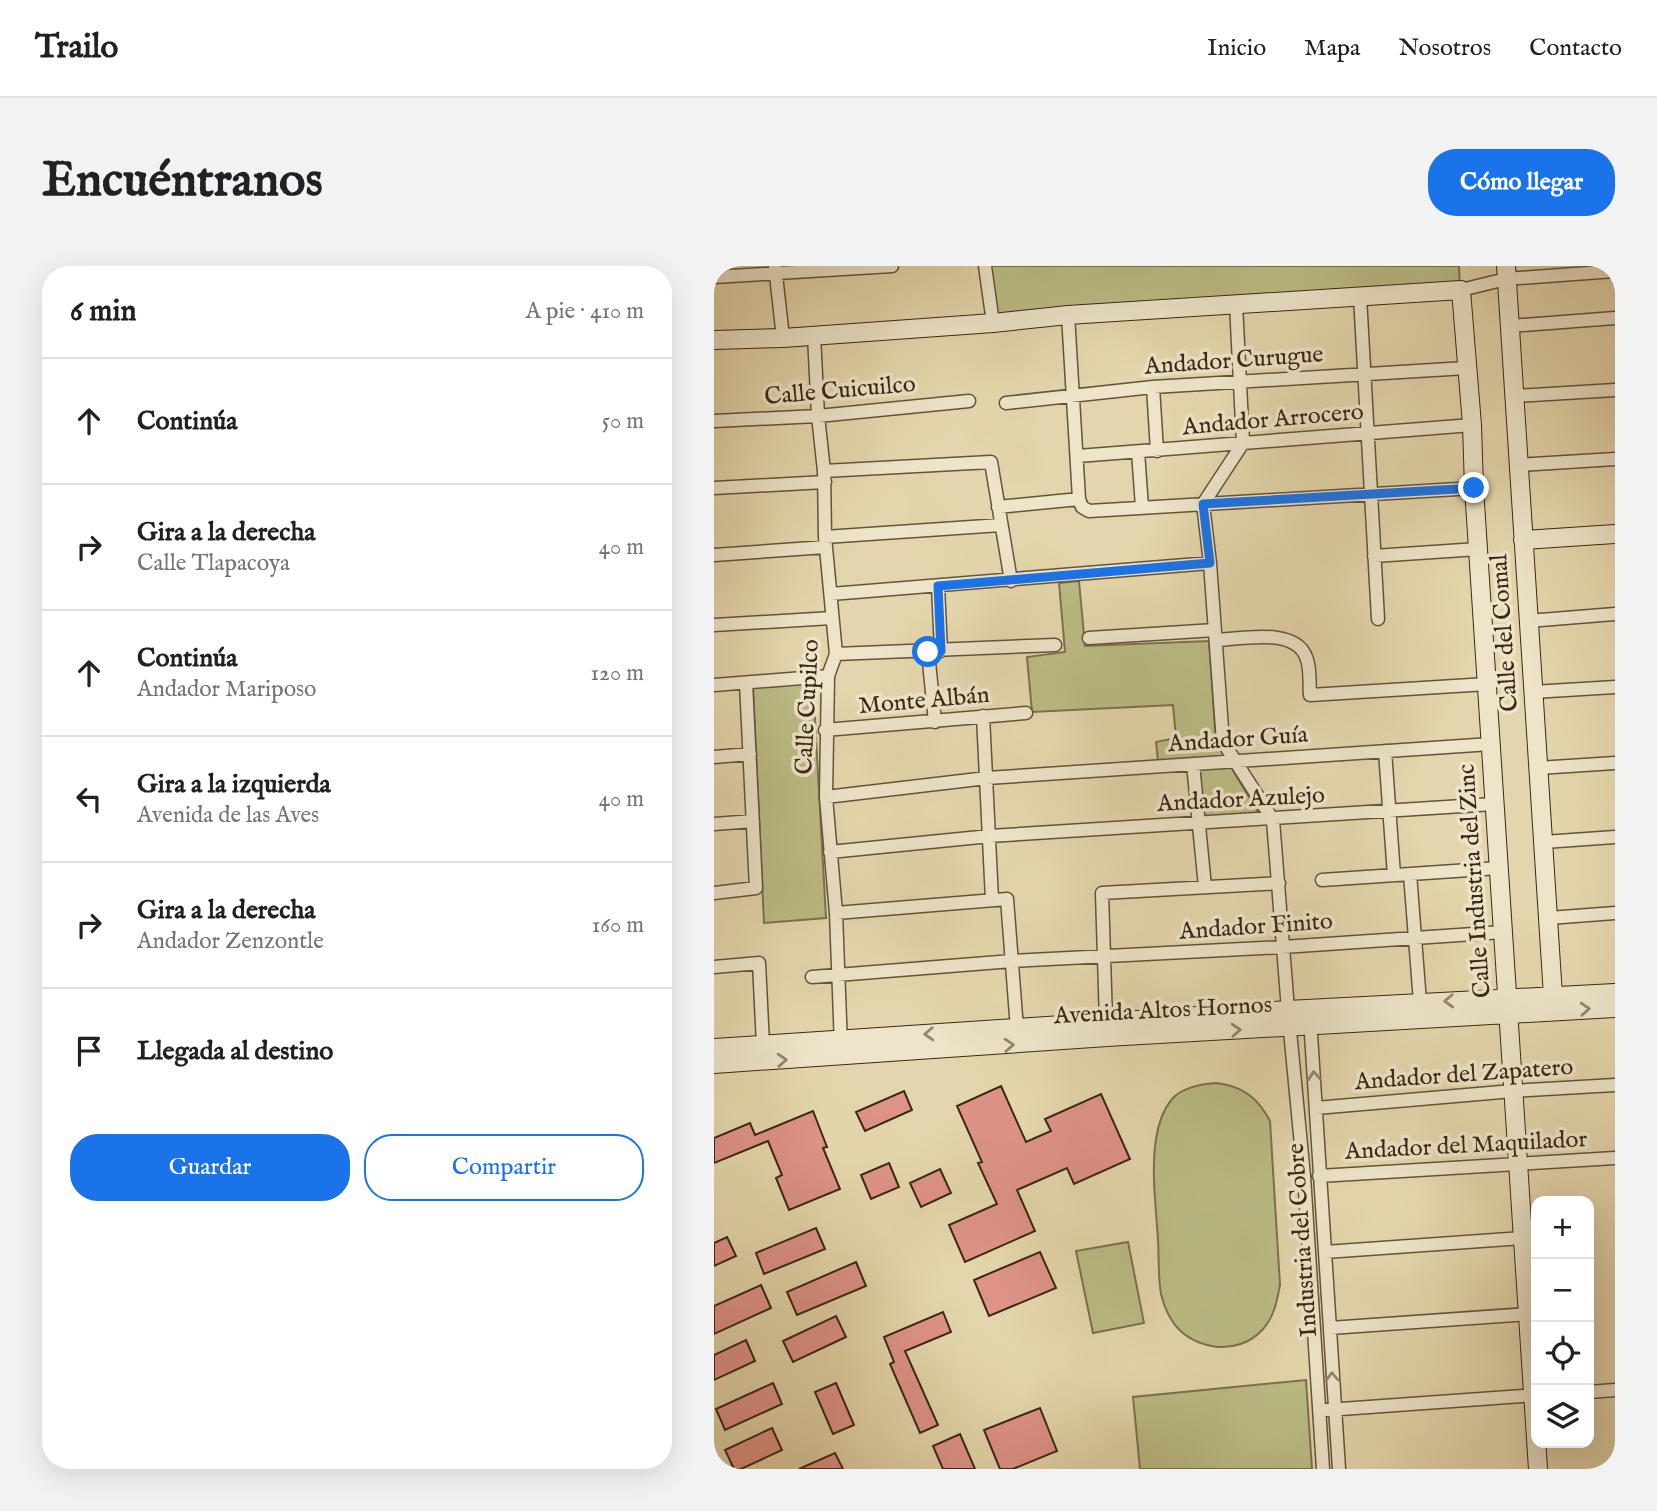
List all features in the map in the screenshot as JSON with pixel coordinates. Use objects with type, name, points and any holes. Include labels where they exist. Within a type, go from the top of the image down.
[{"type":"street","points":[[714,277],[776,270],[892,266]]},
{"type":"street","points":[[985,266],[993,323]]},
{"type":"street","points":[[776,270],[783,338]]},
{"type":"street","points":[[714,340],[783,338],[1068,315],[1461,290],[1506,272],[1615,271]]},
{"type":"street","name":"Calle del Comal","points":[[1506,272],[1554,1003]]},
{"type":"street","name":"Calle Industria del Zinc","points":[[1461,290],[1534,1385]]},
{"type":"street","points":[[1360,296],[1378,619]]},
{"type":"street","points":[[1236,304],[1243,443],[1203,504],[1223,742],[1273,820]]},
{"type":"street","points":[[1068,315],[1079,499],[1082,508],[1089,511],[1474,488]]},
{"type":"street","points":[[1510,326],[1615,318]]},
{"type":"street","name":"Calle Cupilco","points":[[814,335],[818,416],[825,477],[826,542],[836,654],[828,676],[825,797],[836,913],[841,1047]]},
{"type":"street","name":"Andador Curugue","points":[[1006,403],[1153,387],[1466,368]]},
{"type":"street","points":[[1153,387],[1157,451]]},
{"type":"street","points":[[1514,396],[1615,390]]},
{"type":"street","name":"Calle Cuicuilco","points":[[714,421],[818,416],[969,401]]},
{"type":"street","name":"Andador Arrocero","points":[[1077,456],[1472,425]]},
{"type":"street","points":[[1138,452],[1142,508]]},
{"type":"street","points":[[1518,465],[1615,459]]},
{"type":"street","points":[[714,488],[991,461],[1011,581]]},
{"type":"street","points":[[998,507],[1079,499]]},
{"type":"street","points":[[714,555],[1001,525]]},
{"type":"street","points":[[1523,540],[1615,534]]},
{"type":"street","points":[[1374,556],[1478,549]]},
{"type":"street","points":[[831,594],[1210,563]]},
{"type":"street","points":[[935,722],[934,652],[938,586]]},
{"type":"street","points":[[1528,621],[1615,614]]},
{"type":"street","points":[[714,625],[832,618]]},
{"type":"street","points":[[1089,638],[1215,635],[1281,637],[1297,645],[1307,657],[1310,695],[1487,684]]},
{"type":"street","points":[[836,654],[1055,645]]},
{"type":"street","points":[[714,685],[828,676]]},
{"type":"street","points":[[714,893],[756,888],[746,682]]},
{"type":"street","points":[[1533,692],[1615,687]]},
{"type":"street","name":"Monte Albán","points":[[825,730],[1026,713]]},
{"type":"street","points":[[983,716],[992,900]]},
{"type":"street","name":"Andador Guía","points":[[825,797],[987,778],[1491,744]]},
{"type":"street","points":[[1385,751],[1394,875]]},
{"type":"street","points":[[714,757],[750,754]]},
{"type":"street","points":[[1538,768],[1615,763]]},
{"type":"street","points":[[1193,764],[1205,887]]},
{"type":"street","name":"Andador Azulejo","points":[[831,852],[990,836],[1494,804]]},
{"type":"street","name":"Industria del Cobre","points":[[1273,820],[1289,1019],[1327,1410],[1339,1469]]},
{"type":"street","points":[[714,824],[753,821]]},
{"type":"street","points":[[1544,842],[1615,837]]},
{"type":"street","points":[[1322,880],[1499,868]]},
{"type":"street","points":[[1410,874],[1420,1002]]},
{"type":"street","points":[[1106,1021],[1102,893],[1279,883]]},
{"type":"street","points":[[836,913],[1007,899],[1017,1029]]},
{"type":"street","points":[[1549,918],[1615,914]]},
{"type":"street","name":"Andador Finito","points":[[812,978],[1012,961],[1503,932]]},
{"type":"street","points":[[714,967],[759,964],[763,1045]]},
{"type":"street","name":"Avenida Altos Hornos","points":[[714,1064],[841,1047],[1106,1021],[1309,1018],[1554,1003],[1615,993]]},
{"type":"street","name":"Avenida Altos Hornos","points":[[1309,1018],[1420,1002],[1508,1006]]},
{"type":"street","name":"Avenida Altos Hornos","points":[[1554,1003],[1615,1008]]},
{"type":"street","name":"Industria del Cobre","points":[[1309,1018],[1329,1328],[1323,1469]]},
{"type":"street","name":"Avenida Altos Hornos","points":[[714,1048],[763,1045],[841,1047],[1107,1037],[1289,1019]]},
{"type":"street","name":"Andador del Zapatero","points":[[1316,1108],[1615,1085]]},
{"type":"street","name":"Andador del Maquilador","points":[[1319,1176],[1615,1158]]},
{"type":"street","points":[[1325,1252],[1523,1238]]},
{"type":"street","points":[[1329,1328],[1528,1314]]},
{"type":"street","points":[[1594,1392],[1615,1390]]},
{"type":"street","points":[[1327,1410],[1531,1395]]},
{"type":"street","name":"Calle Industria del Zinc","points":[[1537,1448],[1538,1469]]},
{"type":"green space","points":[[985,266],[1459,266],[1460,288],[994,314]]},
{"type":"green space","points":[[1079,581],[1085,646],[1209,641],[1216,742],[1259,814],[1194,817],[1187,760],[1158,761],[1156,742],[1176,738],[1173,705],[1032,712],[1027,657],[1065,652],[1059,583]]},
{"type":"green space","points":[[813,683],[826,918],[764,923],[753,687]]},
{"type":"green space","points":[[1216,1083],[1249,1094],[1270,1121],[1280,1285],[1272,1314],[1263,1329],[1253,1338],[1228,1347],[1201,1343],[1189,1338],[1179,1330],[1168,1313],[1160,1288],[1154,1189],[1156,1139],[1166,1108],[1172,1099],[1187,1089]]},
{"type":"green space","points":[[1128,1242],[1144,1323],[1093,1333],[1076,1251]]},
{"type":"green space","points":[[1306,1380],[1312,1469],[1140,1469],[1133,1397]]},
{"type":"building","points":[[1001,1086],[1026,1142],[1051,1131],[1045,1119],[1101,1094],[1130,1159],[1074,1184],[1067,1168],[1017,1190],[1035,1231],[965,1262],[949,1225],[997,1204],[957,1106]]},
{"type":"building","points":[[904,1091],[912,1110],[865,1131],[856,1112]]},
{"type":"building","points":[[813,1111],[827,1147],[823,1148],[840,1189],[789,1210],[776,1178],[782,1175],[768,1141],[714,1163],[714,1138],[750,1123],[755,1135]]},
{"type":"building","points":[[889,1163],[899,1187],[871,1199],[861,1175]]},
{"type":"building","points":[[940,1169],[951,1193],[921,1207],[910,1183]]},
{"type":"building","points":[[816,1228],[825,1249],[764,1274],[756,1253]]},
{"type":"building","points":[[727,1237],[736,1256],[714,1266],[714,1243]]},
{"type":"building","points":[[1040,1252],[1056,1288],[989,1316],[974,1280]]},
{"type":"building","points":[[856,1262],[866,1286],[797,1315],[787,1292]]},
{"type":"building","points":[[761,1285],[771,1308],[714,1334],[714,1306]]},
{"type":"building","points":[[943,1312],[951,1332],[905,1351],[938,1425],[920,1433],[890,1364],[894,1362],[884,1337]]},
{"type":"building","points":[[836,1316],[846,1337],[793,1362],[783,1341]]},
{"type":"building","points":[[746,1340],[755,1361],[714,1380],[714,1355]]},
{"type":"building","points":[[773,1383],[782,1404],[725,1430],[716,1409]]},
{"type":"building","points":[[836,1383],[854,1425],[833,1434],[815,1392]]},
{"type":"building","points":[[1040,1408],[1057,1451],[1013,1469],[1000,1469],[984,1430]]},
{"type":"building","points":[[772,1428],[782,1450],[741,1469],[734,1469],[725,1450]]},
{"type":"building","points":[[960,1434],[975,1469],[943,1469],[933,1446]]},
{"type":"building","points":[[835,1453],[843,1469],[799,1469]]},
{"type":"route","points":[[928,652],[941,651],[938,586],[1210,563],[1203,504],[1474,488]]}]
